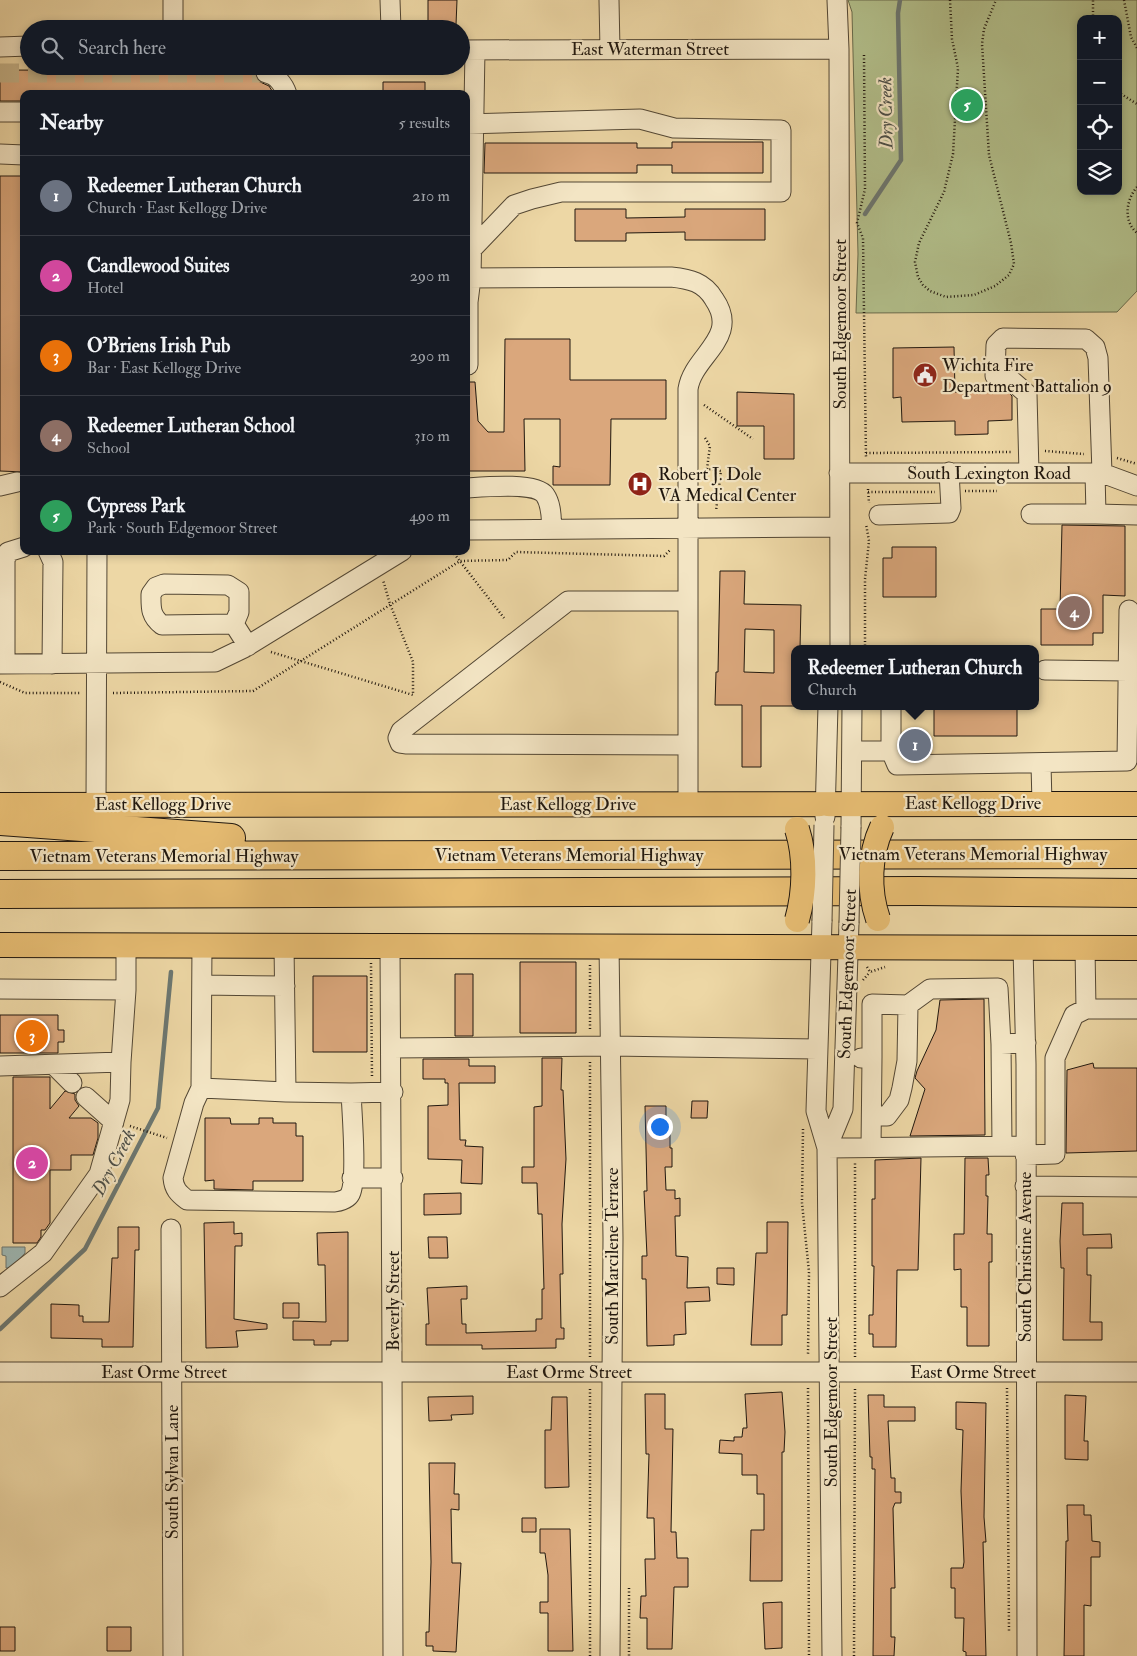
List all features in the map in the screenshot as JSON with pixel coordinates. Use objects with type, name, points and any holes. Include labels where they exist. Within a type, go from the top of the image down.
[{"type":"highway","points":[[0,821],[166,835],[537,855]]},
{"type":"highway","points":[[921,853],[1137,845]]},
{"type":"highway","name":"Vietnam Veterans Memorial Highway","points":[[0,856],[1137,854]]},
{"type":"highway","points":[[918,891],[1137,901]]},
{"type":"highway","points":[[0,894],[918,891],[1137,893]]},
{"type":"highway","points":[[0,914],[401,893]]},
{"type":"main road","name":"East Kellogg Drive","points":[[0,805],[756,803],[825,814],[852,803],[1137,804]]},
{"type":"main road","points":[[756,803],[785,818],[797,829],[803,846],[802,903],[797,920],[786,934],[761,946]]},
{"type":"main road","points":[[911,947],[891,934],[878,919],[872,903],[872,861],[875,843],[882,827],[901,815],[934,803]]},
{"type":"main road","points":[[0,945],[284,945],[381,952],[600,952],[761,946],[1137,948]]},
{"type":"street","points":[[173,0],[173,20]]},
{"type":"street","points":[[390,0],[390,20]]},
{"type":"street","points":[[609,0],[610,50]]},
{"type":"street","name":"South Edgemoor Street","points":[[837,0],[839,49],[840,645]]},
{"type":"street","points":[[0,47],[20,46]]},
{"type":"street","name":"East Waterman Street","points":[[470,50],[839,49]]},
{"type":"street","points":[[272,75],[280,82],[285,90]]},
{"type":"street","points":[[469,75],[469,90]]},
{"type":"street","points":[[0,112],[20,112]]},
{"type":"street","points":[[640,120],[674,128],[781,130],[781,192],[561,192],[532,199],[514,206],[470,242],[470,124],[640,120]]},
{"type":"street","points":[[0,154],[20,155]]},
{"type":"street","points":[[470,278],[671,277],[696,281],[707,289],[716,301],[722,316],[722,328],[718,339],[689,379],[688,803]]},
{"type":"street","points":[[1029,473],[1027,394],[1011,380],[995,376],[996,345],[1003,338],[1086,339],[1095,347],[1098,358],[1100,467],[1096,514]]},
{"type":"street","name":"South Lexington Road","points":[[839,473],[1029,473],[1100,467],[1137,486]]},
{"type":"street","points":[[871,514],[949,513],[951,508],[949,472]]},
{"type":"street","points":[[470,488],[526,487],[540,490],[546,496],[550,506],[552,529]]},
{"type":"street","points":[[1032,514],[1137,515]]},
{"type":"street","points":[[470,530],[839,528]]},
{"type":"street","points":[[20,548],[8,552],[5,560],[3,664],[215,662],[257,647],[396,555]]},
{"type":"street","points":[[50,555],[53,562],[52,664]]},
{"type":"street","points":[[96,804],[97,555]]},
{"type":"street","points":[[688,601],[568,600],[401,731],[398,738],[400,743],[406,744],[688,745]]},
{"type":"street","points":[[891,710],[891,751],[897,765],[1041,764],[1127,761],[1133,691],[1128,671],[1129,610]]},
{"type":"street","points":[[234,624],[257,647]]},
{"type":"street","points":[[1045,670],[1128,671]]},
{"type":"street","name":"South Edgemoor Street","points":[[828,710],[816,1111],[828,1148],[832,1656]]},
{"type":"street","name":"South Edgemoor Street","points":[[828,1148],[843,1109],[852,803],[852,710]]},
{"type":"street","points":[[852,751],[891,751]]},
{"type":"street","points":[[1041,764],[1042,804]]},
{"type":"street","points":[[0,1288],[43,1253],[99,1174],[118,1122],[126,990],[126,945]]},
{"type":"street","points":[[202,945],[201,1088],[194,1103],[173,1178],[174,1186],[187,1200],[335,1202],[344,1200],[351,1193],[352,1178],[351,1093]]},
{"type":"street","points":[[284,945],[286,1092]]},
{"type":"street","name":"South Christine Avenue","points":[[1023,948],[1026,1043],[1027,1656]]},
{"type":"street","points":[[1085,948],[1086,1009]]},
{"type":"street","name":"Beverly Street","points":[[381,952],[392,1048],[393,1092],[393,1656]]},
{"type":"street","name":"South Marcilene Terrace","points":[[600,952],[610,1046],[612,1371],[610,1656]]},
{"type":"street","points":[[202,985],[284,986]]},
{"type":"street","points":[[863,1147],[872,1116],[872,1004],[908,1005],[930,989],[998,988],[1001,1044],[1002,1146]]},
{"type":"street","points":[[0,989],[126,990]]},
{"type":"street","points":[[872,1116],[888,1116],[900,1100],[907,1061],[908,1005]]},
{"type":"street","points":[[828,1148],[1002,1146],[1055,1154],[1055,1058],[1074,1015],[1086,1009],[1137,1009]]},
{"type":"street","points":[[1001,1044],[1026,1043]]},
{"type":"street","points":[[392,1048],[610,1046],[818,1049]]},
{"type":"street","points":[[844,1058],[872,1058]]},
{"type":"street","points":[[0,1066],[121,1062]]},
{"type":"street","points":[[54,1065],[72,1083]]},
{"type":"street","points":[[1001,1078],[1026,1078]]},
{"type":"street","points":[[201,1088],[286,1092],[393,1092]]},
{"type":"street","points":[[86,1097],[118,1122]]},
{"type":"street","points":[[352,1178],[393,1178]]},
{"type":"street","points":[[1025,1186],[1137,1188]]},
{"type":"street","name":"South Sylvan Lane","points":[[172,1229],[173,1656]]},
{"type":"street","name":"East Orme Street","points":[[0,1372],[1137,1372]]},
{"type":"path","points":[[950,0],[952,39],[958,68],[953,154],[944,192],[919,243],[915,262],[918,277],[930,291],[938,295],[955,298],[974,295],[995,286],[1009,275],[1014,264],[1011,244],[989,155],[982,44],[984,29],[996,0]]},
{"type":"path","points":[[1093,0],[1093,15]]},
{"type":"path","points":[[1124,0],[1131,37],[1137,48]]},
{"type":"path","points":[[864,55],[865,189],[857,223],[863,238],[866,452],[871,514],[865,527],[869,541],[864,579],[865,645]]},
{"type":"path","points":[[1122,95],[1137,104]]},
{"type":"path","points":[[1137,187],[1131,196],[1128,210],[1129,223],[1137,233]]},
{"type":"path","points":[[699,401],[753,439]]},
{"type":"path","points":[[704,436],[710,446],[707,469],[720,471],[715,528]]},
{"type":"path","points":[[866,452],[1066,451],[1100,467],[1121,458],[1137,464]]},
{"type":"path","points":[[0,682],[25,693],[253,691],[460,561],[508,560],[516,552],[664,556],[674,547]]},
{"type":"path","points":[[455,555],[504,618]]},
{"type":"path","points":[[257,647],[413,696],[413,662],[382,578]]},
{"type":"path","points":[[372,1092],[381,952]]},
{"type":"path","points":[[590,1656],[590,1046],[600,952]]},
{"type":"path","points":[[862,981],[870,972]]},
{"type":"path","points":[[118,1122],[174,1140]]},
{"type":"path","points":[[803,1126],[802,1202],[809,1272],[809,1656]]},
{"type":"path","points":[[854,1656],[855,1371],[863,1147]]},
{"type":"path","points":[[1007,1388],[1009,1636]]},
{"type":"green space","points":[[848,0],[1137,0],[1137,291],[1117,312],[856,313],[858,254],[852,12]]},
{"type":"water","points":[[2,1247],[25,1247],[25,1253],[11,1268],[6,1268],[6,1256],[2,1255]]},
{"type":"building","points":[[428,0],[457,0],[456,20],[428,20]]},
{"type":"building","points":[[0,70],[20,70],[20,75],[256,75],[258,81],[269,86],[272,90],[20,90],[20,101],[0,101]]},
{"type":"building","points":[[383,82],[425,82],[425,90],[383,90]]},
{"type":"building","points":[[672,142],[763,142],[763,173],[672,173],[672,165],[637,165],[637,173],[484,173],[485,143],[637,143],[637,148],[672,148]]},
{"type":"building","points":[[0,176],[20,176],[20,472],[0,471]]},
{"type":"building","points":[[575,209],[626,209],[626,218],[685,217],[685,209],[765,209],[765,240],[685,240],[685,232],[626,233],[626,241],[575,241]]},
{"type":"building","points":[[505,339],[570,339],[570,380],[666,380],[666,419],[611,419],[610,485],[553,485],[553,466],[560,467],[560,419],[524,419],[525,471],[470,471],[470,382],[475,382],[478,421],[488,432],[504,432]]},
{"type":"building","points":[[954,347],[955,392],[1007,391],[1012,396],[1012,420],[988,421],[988,434],[955,435],[955,421],[902,422],[901,397],[893,398],[893,348]]},
{"type":"building","points":[[737,392],[794,394],[794,459],[764,459],[764,426],[737,426]]},
{"type":"building","points":[[1062,525],[1125,526],[1125,596],[1103,595],[1103,633],[1093,633],[1093,645],[1041,645],[1041,609],[1060,609]]},
{"type":"building","points":[[892,547],[936,547],[936,597],[883,597],[883,558],[892,558]]},
{"type":"building","points":[[720,571],[745,571],[744,604],[801,605],[800,645],[791,645],[791,706],[761,706],[761,767],[742,767],[742,705],[715,705],[716,672],[718,672]],"holes":[[[745,629],[774,630],[774,673],[744,672]]]},
{"type":"building","points":[[934,710],[1017,710],[1017,736],[934,736]]},
{"type":"building","points":[[520,962],[576,962],[576,1033],[520,1033]]},
{"type":"building","points":[[455,974],[473,974],[473,1036],[455,1036]]},
{"type":"building","points":[[313,976],[367,976],[367,1052],[313,1052]]},
{"type":"building","points":[[984,999],[985,1135],[910,1136],[925,1089],[915,1078],[936,1030],[940,1000]]},
{"type":"building","points":[[0,1015],[58,1015],[58,1030],[64,1030],[64,1042],[58,1042],[58,1053],[0,1053]]},
{"type":"building","points":[[542,1058],[562,1058],[561,1090],[563,1090],[566,1159],[562,1224],[563,1274],[560,1274],[561,1328],[564,1328],[564,1339],[556,1339],[556,1348],[482,1349],[482,1345],[426,1345],[426,1324],[429,1324],[427,1288],[467,1286],[467,1299],[461,1299],[462,1324],[466,1324],[466,1333],[536,1331],[536,1319],[542,1319],[542,1289],[544,1289],[542,1214],[538,1214],[537,1183],[522,1183],[522,1167],[534,1167],[534,1107],[542,1106]]},
{"type":"building","points":[[423,1059],[469,1059],[469,1066],[495,1066],[495,1083],[459,1083],[460,1140],[466,1140],[465,1146],[483,1147],[482,1184],[461,1183],[462,1160],[428,1159],[428,1106],[448,1105],[448,1083],[445,1083],[445,1079],[423,1079]]},
{"type":"building","points":[[1093,1063],[1094,1068],[1137,1068],[1137,1151],[1066,1153],[1067,1070]]},
{"type":"building","points":[[13,1077],[50,1077],[50,1109],[65,1091],[75,1094],[75,1100],[79,1106],[69,1118],[91,1118],[98,1123],[98,1138],[93,1155],[71,1155],[71,1170],[50,1170],[50,1223],[45,1230],[41,1230],[41,1237],[37,1243],[13,1243]]},
{"type":"building","points":[[692,1101],[708,1101],[707,1118],[691,1118]]},
{"type":"building","points":[[645,1106],[666,1106],[666,1119],[670,1119],[672,1167],[665,1167],[666,1190],[675,1190],[675,1199],[680,1198],[680,1216],[675,1216],[676,1256],[688,1257],[687,1288],[709,1287],[710,1301],[685,1302],[686,1334],[674,1335],[674,1345],[647,1346],[646,1279],[642,1279],[642,1256],[647,1256],[644,1191],[647,1191]]},
{"type":"building","points":[[205,1118],[230,1118],[231,1124],[259,1124],[259,1118],[273,1118],[273,1123],[296,1123],[296,1136],[303,1136],[303,1181],[253,1181],[253,1190],[214,1189],[214,1180],[205,1181]]},
{"type":"building","points":[[921,1158],[918,1270],[897,1270],[896,1347],[873,1347],[873,1334],[869,1334],[869,1315],[873,1315],[872,1199],[875,1199],[875,1160]]},
{"type":"building","points":[[965,1158],[988,1158],[989,1175],[986,1175],[986,1196],[988,1196],[987,1234],[992,1234],[992,1262],[989,1262],[989,1346],[967,1346],[967,1307],[961,1307],[961,1269],[954,1270],[954,1234],[964,1234]]},
{"type":"building","points":[[461,1193],[461,1214],[424,1215],[424,1194]]},
{"type":"building","points":[[1062,1203],[1083,1203],[1083,1235],[1111,1234],[1112,1248],[1087,1248],[1087,1275],[1091,1275],[1090,1322],[1102,1322],[1102,1340],[1063,1340],[1064,1268],[1061,1268],[1060,1241]]},
{"type":"building","points":[[234,1222],[234,1234],[242,1233],[242,1246],[235,1246],[234,1319],[267,1324],[267,1329],[236,1331],[238,1347],[206,1348],[204,1223]]},
{"type":"building","points":[[767,1222],[788,1222],[787,1315],[782,1315],[782,1345],[751,1345],[756,1253],[767,1253]]},
{"type":"building","points":[[118,1227],[139,1227],[139,1250],[135,1250],[133,1347],[102,1347],[102,1339],[51,1338],[51,1304],[79,1305],[79,1316],[83,1316],[83,1322],[109,1322],[112,1258],[118,1258]]},
{"type":"building","points":[[348,1232],[348,1341],[331,1341],[331,1345],[314,1345],[314,1340],[293,1340],[293,1321],[326,1322],[325,1265],[318,1265],[317,1233]]},
{"type":"building","points":[[428,1237],[447,1237],[448,1258],[429,1258]]},
{"type":"building","points":[[717,1268],[734,1268],[734,1285],[717,1284]]},
{"type":"building","points":[[283,1303],[299,1303],[299,1318],[283,1318]]},
{"type":"building","points":[[782,1392],[785,1432],[784,1452],[782,1452],[782,1581],[750,1581],[751,1530],[764,1530],[764,1494],[757,1494],[757,1475],[742,1475],[742,1454],[719,1453],[720,1440],[734,1441],[734,1437],[742,1437],[743,1428],[747,1428],[745,1394]]},
{"type":"building","points":[[645,1394],[665,1394],[665,1429],[673,1429],[671,1532],[676,1532],[677,1558],[688,1558],[688,1587],[674,1587],[672,1649],[647,1649],[647,1618],[640,1618],[641,1596],[646,1596],[645,1559],[655,1559],[654,1518],[647,1518],[649,1454],[646,1454]]},
{"type":"building","points":[[868,1395],[884,1395],[884,1407],[915,1407],[915,1421],[888,1421],[891,1478],[895,1478],[895,1492],[901,1492],[901,1503],[895,1503],[893,1508],[895,1588],[891,1588],[891,1637],[895,1637],[894,1656],[873,1656],[875,1469],[872,1469],[872,1457],[870,1457]]},
{"type":"building","points":[[1065,1395],[1086,1396],[1084,1441],[1088,1441],[1088,1460],[1065,1459]]},
{"type":"building","points":[[473,1396],[473,1414],[451,1415],[452,1420],[429,1421],[428,1397]]},
{"type":"building","points":[[552,1397],[567,1397],[569,1487],[545,1488],[545,1430],[551,1430]]},
{"type":"building","points":[[956,1402],[986,1403],[984,1517],[986,1542],[983,1542],[986,1656],[966,1656],[966,1652],[963,1651],[964,1618],[955,1618],[955,1588],[951,1588],[951,1568],[963,1568],[964,1562],[961,1491],[963,1430],[956,1429]]},
{"type":"building","points":[[429,1463],[455,1463],[454,1494],[459,1494],[459,1510],[451,1509],[452,1563],[461,1563],[456,1652],[433,1651],[433,1646],[426,1646],[426,1632],[429,1632],[431,1562]]},
{"type":"building","points":[[1067,1505],[1084,1505],[1084,1515],[1091,1515],[1092,1541],[1100,1542],[1100,1557],[1091,1557],[1091,1606],[1084,1605],[1084,1656],[1064,1656],[1066,1541],[1068,1541]]},
{"type":"building","points":[[522,1518],[536,1518],[536,1532],[522,1532]]},
{"type":"building","points":[[540,1529],[570,1529],[573,1651],[548,1651],[548,1613],[540,1613],[540,1602],[548,1602],[548,1575],[545,1553],[540,1553]]},
{"type":"building","points":[[782,1602],[782,1648],[765,1649],[763,1603]]},
{"type":"building","points":[[0,1627],[15,1627],[15,1651],[0,1651]]},
{"type":"building","points":[[107,1627],[131,1627],[131,1651],[107,1651]]},
{"type":"waterway","name":"Dry Creek","points":[[865,214],[901,160],[898,13],[900,0]]},
{"type":"waterway","name":"Dry Creek","points":[[0,1329],[85,1249],[158,1108],[171,972]]},
{"type":"tunnel","points":[[0,73],[20,73]]},
{"type":"place","name":"Cypress Park","points":[[967,105]]},
{"type":"place","name":"Wichita Fire Department Battalion 9","points":[[925,375]]},
{"type":"place","name":"Robert J. Dole VA Medical Center","points":[[640,484]]},
{"type":"place","name":"Redeemer Lutheran School","points":[[1074,612]]},
{"type":"place","name":"Redeemer Lutheran Church","points":[[915,745]]},
{"type":"place","name":"O'Briens Irish Pub","points":[[32,1036]]},
{"type":"place","name":"Candlewood Suites","points":[[32,1163]]}]
